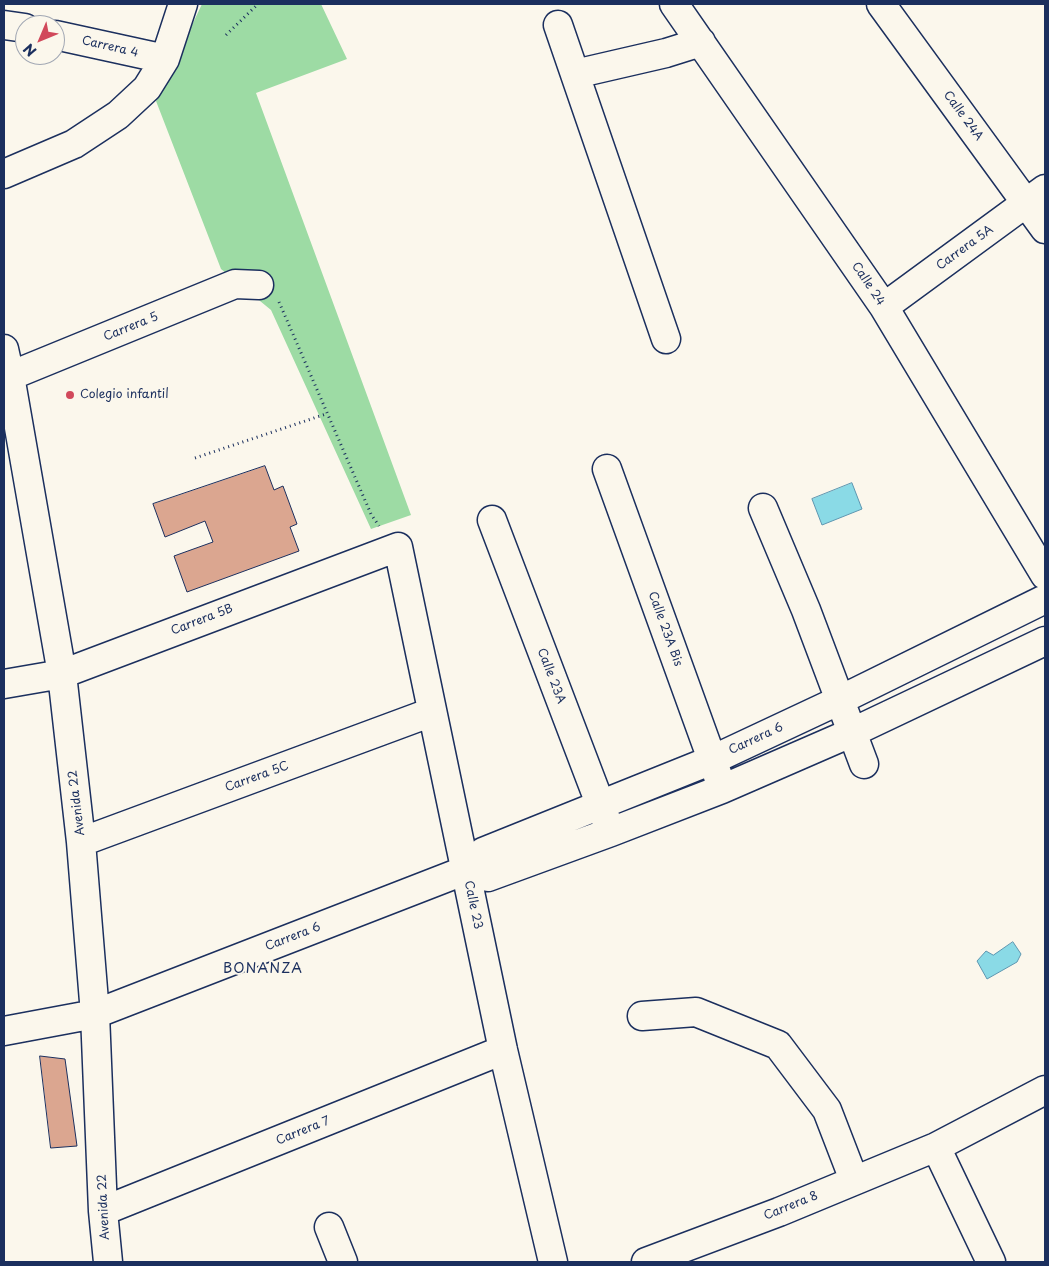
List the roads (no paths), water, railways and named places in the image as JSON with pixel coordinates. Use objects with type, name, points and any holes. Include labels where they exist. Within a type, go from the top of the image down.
[{"type":"street","points":[[4,174],[74,144],[118,115],[147,88],[165,59],[183,4]]},
{"type":"street","name":"Calle 24","points":[[674,4],[884,307],[1045,575]]},
{"type":"street","name":"Calle 24A","points":[[881,4],[1036,196],[1045,229]]},
{"type":"street","points":[[558,25],[666,339]]},
{"type":"street","name":"Carrera 4","points":[[65,37],[165,59]]},
{"type":"street","points":[[575,74],[666,53],[701,42]]},
{"type":"street","name":"Carrera 5A","points":[[884,307],[1036,196]]},
{"type":"street","name":"Carrera 5","points":[[7,376],[235,284],[259,285]]},
{"type":"street","name":"Avenida 22","points":[[4,349],[7,376],[62,674],[81,842],[95,1014],[103,1211],[108,1262]]},
{"type":"street","name":"Calle 23A Bis","points":[[607,470],[722,789]]},
{"type":"street","points":[[763,508],[806,610],[864,764]]},
{"type":"street","name":"Calle 23A","points":[[492,520],[611,832]]},
{"type":"street","name":"Carrera 5B","points":[[4,684],[62,674],[398,546]]},
{"type":"street","name":"Calle 23","points":[[398,546],[503,1050],[553,1262]]},
{"type":"street","name":"Carrera 6","points":[[4,1031],[95,1014],[466,870],[483,852],[712,760],[840,700],[1045,599]]},
{"type":"street","points":[[466,870],[488,876],[611,832],[722,789],[853,732],[1045,641]]},
{"type":"street","name":"Carrera 5C","points":[[81,842],[432,712]]},
{"type":"street","points":[[642,1016],[696,1012],[778,1045],[827,1110],[854,1180]]},
{"type":"street","name":"Carrera 7","points":[[103,1211],[503,1050]]},
{"type":"street","name":"Carrera 8","points":[[647,1262],[779,1212],[936,1147],[1045,1090]]},
{"type":"street","points":[[936,1147],[991,1262]]},
{"type":"street","points":[[329,1227],[343,1262]]},
{"type":"water","points":[[852,483],[862,509],[822,525],[812,499]]},
{"type":"water","points":[[1013,942],[1021,954],[1017,962],[987,979],[977,961],[986,951],[993,955]]},
{"type":"place","name":"Colegio infantil","points":[[70,395]]},
{"type":"district","name":"BONANZA","points":[[263,969]]}]
